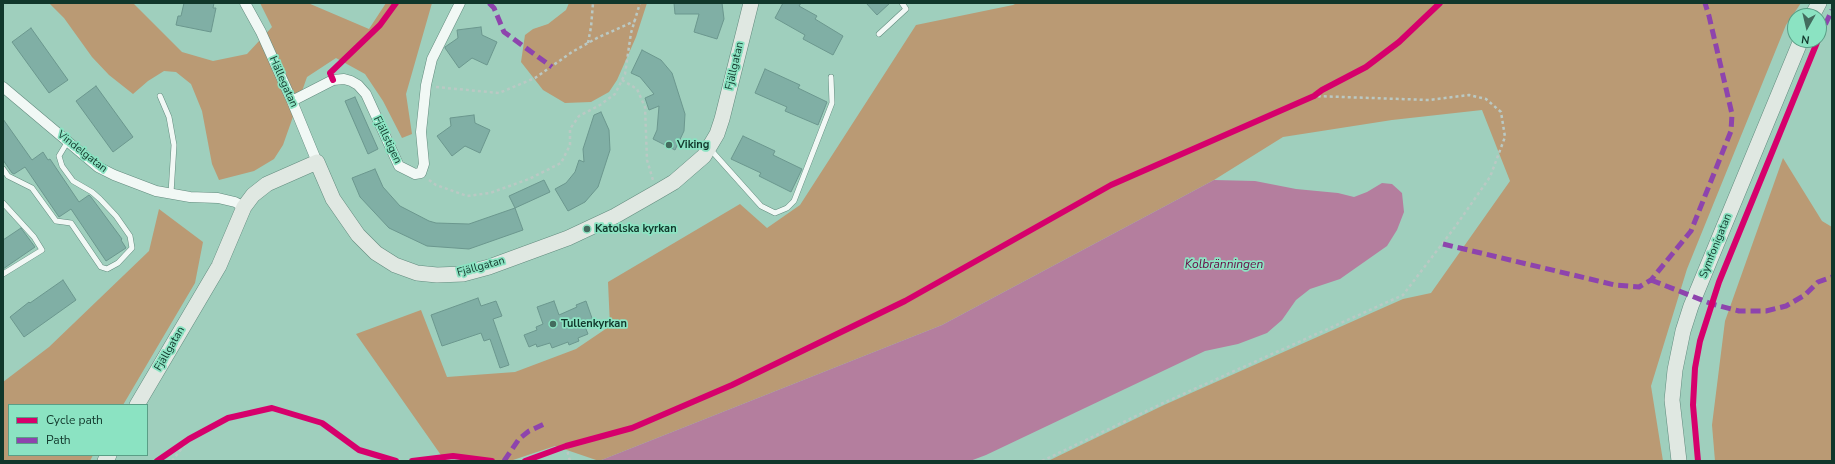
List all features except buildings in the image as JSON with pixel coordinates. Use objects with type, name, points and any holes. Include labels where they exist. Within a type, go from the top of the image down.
[{"type":"street","name":"Hällegatan","points":[[245,3],[261,32],[317,162]]},
{"type":"street","points":[[420,173],[424,164],[421,132],[426,85],[432,59],[460,3]]},
{"type":"street","name":"Fjällgatan","points":[[138,404],[219,266],[244,207],[253,195],[267,184],[317,162],[333,199],[358,235],[376,253],[395,265],[417,273],[437,275],[463,274],[489,267],[568,238],[615,216],[657,192],[704,156],[717,134],[722,119],[751,3]]},
{"type":"street","name":"Symfonigatan","points":[[1679,461],[1672,400],[1675,370],[1683,330],[1691,306],[1798,48]]},
{"type":"street","name":"Fjällstigen","points":[[292,101],[333,80],[344,79],[351,81],[358,85],[366,94],[399,166],[415,174],[420,173]]},
{"type":"street","name":"Vindelgatan","points":[[3,87],[98,167],[114,175],[156,191],[171,194],[218,198],[235,202],[244,207]]},
{"type":"lane","points":[[879,34],[906,9],[902,3]]},
{"type":"lane","points":[[709,148],[766,210],[775,213],[787,208],[794,201],[832,103],[831,78]]},
{"type":"lane","points":[[160,96],[169,117],[174,145],[171,194]]},
{"type":"lane","points":[[3,169],[8,176],[32,188],[56,221],[71,223],[101,267],[108,269],[118,263],[132,248],[130,236],[116,216],[100,199],[92,192],[73,181],[62,166],[59,156],[68,141]]},
{"type":"lane","points":[[3,203],[34,237],[42,250],[3,274]]},
{"type":"path","points":[[588,43],[593,3]]},
{"type":"path","points":[[420,173],[436,185],[467,196],[490,193],[529,180],[561,163],[570,145],[570,129],[579,116],[600,105],[615,94],[625,74],[631,33],[640,3]]},
{"type":"path","points":[[426,85],[467,91],[499,93],[535,78],[588,43],[635,20]]},
{"type":"path","points":[[622,80],[637,89],[645,107],[647,160],[657,192]]},
{"type":"path","points":[[1042,461],[1161,404],[1403,295],[1490,178],[1505,137],[1500,112],[1486,98],[1469,94],[1429,100],[1314,96]]},
{"type":"path","points":[[172,461],[189,439]]},
{"type":"path","points":[[566,446],[570,461]]},
{"type":"shaded area","points":[[49,3],[133,3],[182,52],[213,61],[247,54],[272,27],[260,3],[308,3],[369,29],[386,3],[432,3],[406,94],[412,134],[402,138],[383,101],[365,74],[336,58],[307,77],[283,145],[274,159],[254,171],[219,180],[212,164],[202,111],[191,84],[176,72],[164,71],[148,81],[133,94],[109,75],[92,57],[64,18]]},
{"type":"shaded area","points":[[569,3],[647,3],[636,37],[617,80],[609,92],[591,102],[565,103],[543,90],[521,62],[525,35],[533,29],[548,24],[566,10]]},
{"type":"shaded area","points":[[1017,3],[1801,3],[1798,8],[1787,8],[1787,24],[1687,269],[1651,386],[1663,461],[1048,461],[1164,405],[1403,299],[1431,293],[1510,181],[1482,110],[1392,120],[1283,137],[1214,180],[942,325],[599,461],[555,446],[510,461],[443,458],[356,334],[421,310],[447,377],[515,372],[576,349],[610,326],[608,282],[740,204],[767,228],[800,205],[916,25]]},
{"type":"shaded area","points":[[1783,158],[1822,221],[1832,227],[1832,461],[1715,461],[1712,425],[1725,321]]},
{"type":"shaded area","points":[[159,209],[203,242],[195,283],[124,404],[8,404],[8,456],[92,456],[90,461],[3,461],[3,382],[49,347],[149,251]]},
{"type":"water","name":"Kolbränningen","points":[[1214,180],[1255,181],[1296,189],[1338,193],[1354,197],[1367,192],[1382,183],[1392,184],[1402,193],[1404,212],[1397,230],[1387,246],[1340,279],[1310,289],[1296,300],[1282,320],[1267,333],[1238,344],[1205,351],[986,455],[970,461],[599,461],[942,325]]},
{"type":"marked path","points":[[489,3],[494,8],[504,32],[552,67]]},
{"type":"marked path","points":[[1443,244],[1615,285],[1639,287],[1651,280],[1691,231],[1731,131],[1732,114],[1705,3]]},
{"type":"marked path","points":[[1827,21],[1832,10]]},
{"type":"marked path","points":[[1651,280],[1712,304],[1739,311],[1766,311],[1786,306],[1805,295],[1818,282],[1832,277]]},
{"type":"marked path","points":[[504,461],[519,439],[529,431],[544,424]]},
{"type":"cycle path","points":[[333,80],[330,73],[380,25],[396,3]]},
{"type":"cycle path","points":[[525,461],[566,446],[632,428],[732,385],[905,301],[1111,185],[1314,96],[1322,90],[1366,67],[1399,42],[1440,3]]},
{"type":"cycle path","points":[[1698,461],[1693,405],[1695,368],[1700,341],[1719,282],[1815,48]]},
{"type":"cycle path","points":[[157,461],[189,439],[228,418],[272,408],[322,423],[359,450],[396,461]]},
{"type":"cycle path","points":[[412,461],[453,456],[492,461]]},
{"type":"place","name":"Viking","points":[[669,145]]},
{"type":"place","name":"Katolska kyrkan","points":[[587,229]]},
{"type":"place","name":"Tullenkyrkan","points":[[553,324]]}]
